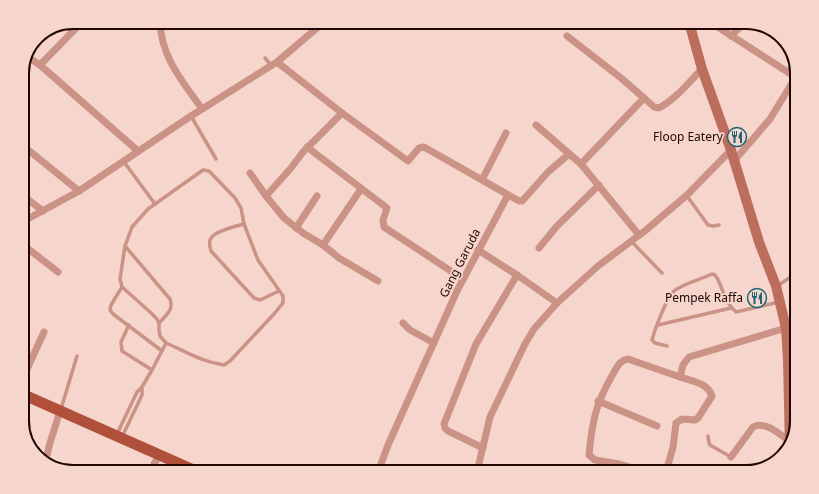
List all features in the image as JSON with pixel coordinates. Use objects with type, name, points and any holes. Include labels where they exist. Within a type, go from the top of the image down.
[{"type":"main road","points":[[691,29],[702,69],[731,150],[759,242],[776,286],[790,345]]},
{"type":"main road","points":[[29,397],[182,465]]},
{"type":"street","points":[[40,65],[75,29]]},
{"type":"street","points":[[160,29],[161,36],[166,51],[174,69],[202,109]]},
{"type":"street","points":[[721,29],[790,73]]},
{"type":"street","points":[[732,36],[738,29]]},
{"type":"street","points":[[29,218],[79,191],[191,116],[274,64],[314,30]]},
{"type":"street","points":[[567,36],[621,78],[654,107],[659,108],[665,105],[702,69]]},
{"type":"street","points":[[31,59],[40,65],[138,151]]},
{"type":"street","points":[[274,64],[408,161],[419,148],[424,147],[508,195],[522,201],[548,172],[569,154]]},
{"type":"street","points":[[734,161],[770,119],[790,87]]},
{"type":"street","points":[[581,164],[644,98]]},
{"type":"street","points":[[266,196],[291,168],[307,147],[342,113]]},
{"type":"street","points":[[536,125],[581,164],[639,235]]},
{"type":"street","points":[[482,180],[506,133]]},
{"type":"street","points":[[307,147],[388,208],[382,220],[384,227],[463,279]]},
{"type":"street","points":[[479,465],[490,417],[525,344],[534,329],[557,302],[598,266],[639,235],[686,195],[731,150]]},
{"type":"street","points":[[29,151],[79,191]]},
{"type":"street","points":[[250,173],[284,218],[339,258],[378,282]]},
{"type":"street","points":[[539,248],[558,226],[599,185]]},
{"type":"street","points":[[323,245],[361,189]]},
{"type":"street","name":"Gang Garuda","points":[[380,465],[388,444],[463,279],[508,195]]},
{"type":"street","points":[[296,228],[317,196]]},
{"type":"street","points":[[29,200],[43,211]]},
{"type":"street","points":[[29,249],[58,272]]},
{"type":"street","points":[[478,250],[557,302]]},
{"type":"street","points":[[483,448],[448,431],[444,424],[476,344],[518,275]]},
{"type":"street","points":[[403,323],[410,330],[434,343]]},
{"type":"street","points":[[680,377],[683,365],[689,357],[786,328]]},
{"type":"street","points":[[29,365],[44,332]]},
{"type":"street","points":[[622,465],[595,460],[590,456],[592,428],[598,401],[618,364],[625,359],[628,359],[706,386],[711,391],[712,396],[698,418],[695,420],[682,419],[676,423],[673,447],[668,465]]},
{"type":"street","points":[[598,401],[657,426]]},
{"type":"street","points":[[47,456],[60,411]]},
{"type":"street","points":[[731,457],[753,427],[758,425],[770,429],[785,441]]},
{"type":"street","points":[[154,465],[159,455]]},
{"type":"lane","points":[[265,58],[274,64]]},
{"type":"lane","points":[[191,116],[216,159]]},
{"type":"lane","points":[[124,161],[155,204]]},
{"type":"lane","points":[[125,246],[170,299],[172,308],[160,323],[160,336],[166,342],[199,359],[224,365],[235,356],[284,303],[283,296],[258,260],[244,224],[241,208],[235,198],[206,170],[203,170],[148,210],[132,227],[125,246],[120,279],[122,287],[160,323]]},
{"type":"lane","points":[[686,195],[708,225],[719,225]]},
{"type":"lane","points":[[244,224],[216,233],[211,237],[209,243],[211,251],[254,298],[260,300],[279,291]]},
{"type":"lane","points":[[631,241],[662,273]]},
{"type":"lane","points":[[667,346],[654,344],[652,340],[668,299],[674,291],[680,287],[712,274],[718,278],[723,295],[731,308],[736,312],[780,302]]},
{"type":"lane","points":[[776,286],[790,277]]},
{"type":"lane","points":[[122,287],[111,305],[110,310],[113,314],[162,351]]},
{"type":"lane","points":[[658,325],[731,308]]},
{"type":"lane","points":[[128,325],[121,342],[122,351],[152,370]]},
{"type":"lane","points":[[119,437],[142,396],[142,387],[166,342]]},
{"type":"lane","points":[[60,411],[77,356]]},
{"type":"lane","points":[[708,436],[710,445],[731,457]]},
{"type":"place","name":"Floop Eatery","points":[[737,137]]},
{"type":"place","name":"Pempek Raffa","points":[[757,298]]}]
